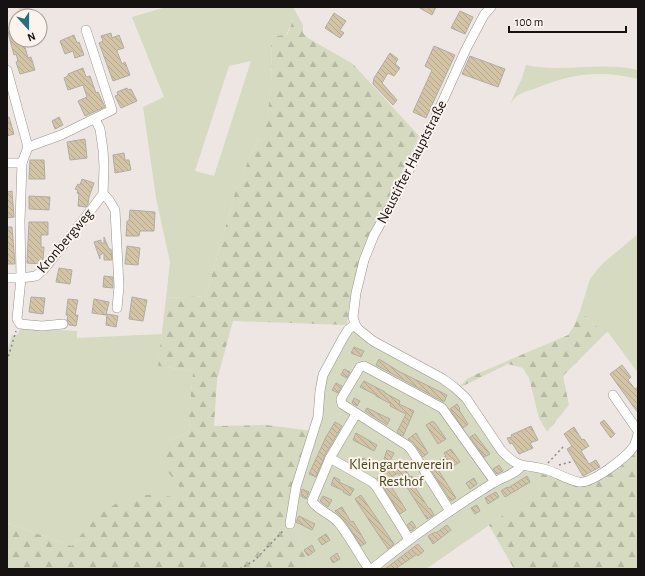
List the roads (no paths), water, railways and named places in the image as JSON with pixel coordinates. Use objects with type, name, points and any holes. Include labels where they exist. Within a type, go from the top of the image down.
[{"type":"street","name":"Neustifter Hauptstraße","points":[[354,324],[353,310],[357,287],[368,247],[394,200],[436,116],[466,49],[484,15],[491,7]]},
{"type":"street","points":[[7,70],[28,147],[61,135],[95,119],[112,110],[86,30]]},
{"type":"street","name":"Kronbergweg","points":[[7,278],[34,277],[38,275],[103,194],[103,150],[100,129],[95,119]]},
{"type":"street","name":"Kronbergweg","points":[[28,147],[22,163],[20,221],[22,278],[18,319],[20,324],[42,326],[62,324]]},
{"type":"street","points":[[7,163],[22,163]]},
{"type":"street","name":"Kronbergweg","points":[[103,194],[115,210],[119,286],[117,308]]},
{"type":"street","points":[[290,524],[296,487],[318,417],[323,375],[348,330],[354,324],[363,334],[373,341],[443,379],[461,392],[501,450],[512,461],[521,466],[543,469],[579,482],[589,481],[602,474],[630,450],[634,446],[638,434]]},
{"type":"street","points":[[450,511],[408,446],[342,404],[341,399],[360,367],[364,366],[442,408],[495,482]]},
{"type":"street","points":[[614,395],[638,431]]},
{"type":"street","points":[[356,414],[330,458],[312,501],[314,505],[332,516],[339,524],[370,569],[409,539],[450,511],[495,482],[517,470],[521,466]]},
{"type":"street","points":[[330,458],[372,482],[376,486],[409,539]]},
{"type":"park label","name":"Kleingartenverein Resthof","points":[[401,472]]}]
